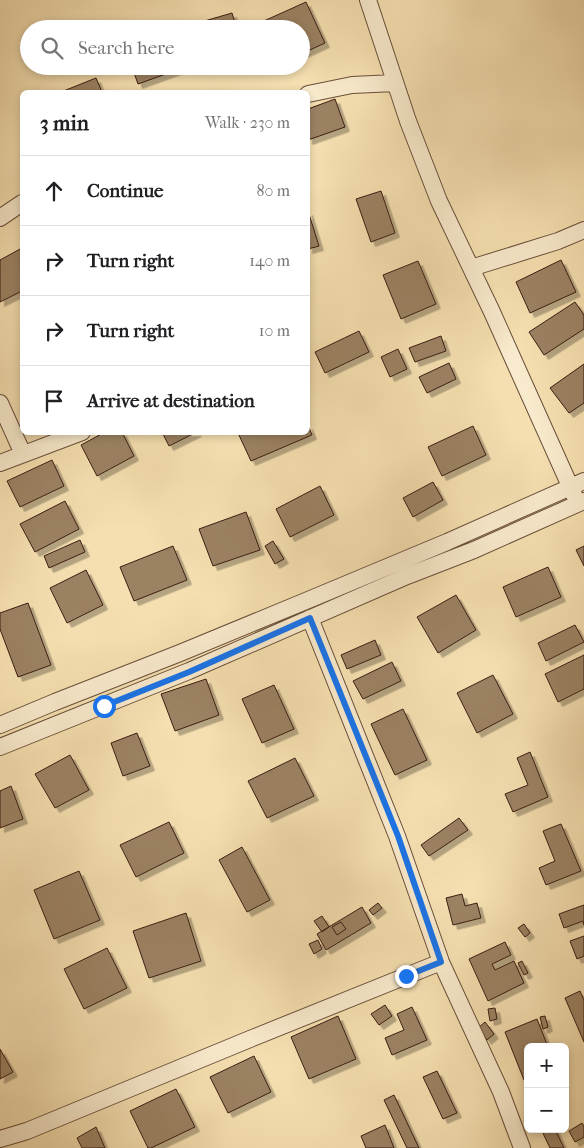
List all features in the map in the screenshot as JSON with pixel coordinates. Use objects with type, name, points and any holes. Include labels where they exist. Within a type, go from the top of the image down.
[{"type":"street","points":[[0,747],[189,672],[407,576],[474,550],[581,503],[577,484],[439,201],[408,121],[368,0]]},
{"type":"street","points":[[310,94],[352,85],[395,83]]},
{"type":"street","points":[[0,218],[20,204]]},
{"type":"street","points":[[471,268],[558,241],[584,230]]},
{"type":"street","points":[[0,403],[23,454]]},
{"type":"street","points":[[0,463],[74,435]]},
{"type":"street","points":[[0,725],[313,598],[447,542],[577,484]]},
{"type":"street","points":[[310,618],[398,836],[441,962],[501,1092],[522,1148]]},
{"type":"street","points":[[0,1139],[27,1131],[441,962]]},
{"type":"building","points":[[306,2],[325,43],[310,50],[310,20],[266,20]]},
{"type":"building","points":[[232,13],[234,20],[208,20]]},
{"type":"building","points":[[135,75],[163,75],[138,84]]},
{"type":"building","points":[[96,78],[101,90],[66,90]]},
{"type":"building","points":[[335,99],[345,127],[310,139],[310,108]]},
{"type":"building","points":[[381,191],[395,233],[371,242],[356,199]]},
{"type":"building","points":[[310,217],[319,246],[310,248]]},
{"type":"building","points":[[20,249],[20,292],[0,302],[0,260]]},
{"type":"building","points":[[561,260],[576,292],[530,313],[516,282]]},
{"type":"building","points":[[418,261],[436,304],[401,319],[383,275]]},
{"type":"building","points":[[575,302],[584,315],[584,329],[544,355],[529,332]]},
{"type":"building","points":[[359,331],[369,352],[325,373],[315,352]]},
{"type":"building","points":[[441,336],[446,351],[415,362],[409,348]]},
{"type":"building","points":[[398,349],[407,369],[390,377],[381,357]]},
{"type":"building","points":[[449,363],[456,379],[427,393],[419,377]]},
{"type":"building","points":[[584,364],[584,403],[569,413],[550,388]]},
{"type":"building","points":[[473,426],[486,455],[442,476],[428,447]]},
{"type":"building","points":[[310,430],[312,435],[251,461],[239,435],[310,435]]},
{"type":"building","points":[[99,435],[124,435],[134,456],[97,476],[81,445]]},
{"type":"building","points":[[164,435],[191,435],[169,446]]},
{"type":"building","points":[[52,460],[64,486],[20,507],[7,481]]},
{"type":"building","points":[[433,482],[443,500],[413,517],[403,498]]},
{"type":"building","points":[[320,486],[334,515],[290,537],[276,509]]},
{"type":"building","points":[[65,501],[79,529],[35,552],[20,524]]},
{"type":"building","points":[[246,512],[260,550],[213,566],[199,529]]},
{"type":"building","points":[[80,540],[85,552],[49,568],[44,556]]},
{"type":"building","points":[[273,541],[284,559],[275,564],[265,546]]},
{"type":"building","points":[[173,546],[187,580],[134,601],[120,567]]},
{"type":"building","points":[[584,546],[584,566],[576,550]]},
{"type":"building","points":[[548,567],[561,597],[516,617],[503,587]]},
{"type":"building","points":[[86,570],[103,605],[67,623],[50,588]]},
{"type":"building","points":[[456,595],[476,630],[438,653],[417,617]]},
{"type":"building","points":[[28,603],[51,665],[18,677],[0,629],[0,613]]},
{"type":"building","points":[[575,625],[584,642],[546,661],[538,643]]},
{"type":"building","points":[[375,640],[381,655],[347,669],[341,655]]},
{"type":"building","points":[[584,655],[584,689],[558,702],[545,674]]},
{"type":"building","points":[[392,662],[401,681],[363,699],[353,681]]},
{"type":"building","points":[[493,675],[513,714],[477,733],[457,693]]},
{"type":"building","points":[[206,679],[219,715],[175,731],[161,694]]},
{"type":"building","points":[[274,685],[294,729],[262,743],[242,699]]},
{"type":"building","points":[[403,709],[427,760],[395,775],[371,724]]},
{"type":"building","points":[[137,733],[150,766],[123,776],[111,743]]},
{"type":"building","points":[[530,752],[548,797],[513,812],[505,794],[528,785],[517,758]]},
{"type":"building","points":[[70,755],[89,790],[55,808],[35,774]]},
{"type":"building","points":[[295,758],[314,796],[267,818],[248,781]]},
{"type":"building","points":[[11,786],[23,819],[0,828],[0,791]]},
{"type":"building","points":[[459,818],[468,830],[429,856],[421,845]]},
{"type":"building","points":[[169,822],[184,853],[136,877],[120,845]]},
{"type":"building","points":[[561,824],[581,871],[546,885],[539,868],[555,861],[543,831]]},
{"type":"building","points":[[242,847],[270,900],[247,912],[219,860]]},
{"type":"building","points":[[79,871],[100,920],[54,939],[34,890]]},
{"type":"building","points":[[462,894],[465,906],[477,903],[481,918],[453,925],[446,898]]},
{"type":"building","points":[[378,903],[382,908],[373,915],[369,910]]},
{"type":"building","points":[[584,905],[584,925],[583,921],[564,928],[559,914]]},
{"type":"building","points":[[362,907],[371,923],[326,950],[317,934]]},
{"type":"building","points":[[186,913],[201,961],[149,978],[133,931]]},
{"type":"building","points":[[322,916],[329,927],[322,932],[314,921]]},
{"type":"building","points":[[341,922],[346,929],[337,935],[332,927]]},
{"type":"building","points":[[524,924],[530,933],[525,937],[518,928]]},
{"type":"building","points":[[584,936],[584,956],[577,959],[570,941]]},
{"type":"building","points":[[318,940],[322,949],[314,954],[309,944]]},
{"type":"building","points":[[505,942],[511,955],[492,964],[495,970],[514,961],[524,983],[488,1001],[469,959]]},
{"type":"building","points":[[107,948],[127,988],[84,1009],[64,969]]},
{"type":"building","points":[[522,961],[528,973],[524,975],[518,963]]},
{"type":"building","points":[[580,991],[584,1000],[584,1042],[565,998]]},
{"type":"building","points":[[385,1005],[392,1016],[379,1025],[371,1014]]},
{"type":"building","points":[[412,1007],[427,1040],[392,1055],[385,1038],[404,1030],[397,1014]]},
{"type":"building","points":[[495,1008],[497,1019],[490,1021],[488,1009]]},
{"type":"building","points":[[338,1016],[356,1059],[309,1079],[291,1037]]},
{"type":"building","points":[[545,1016],[548,1027],[543,1029],[540,1017]]},
{"type":"building","points":[[537,1019],[546,1043],[524,1043],[524,1080],[505,1032]]},
{"type":"building","points":[[485,1022],[494,1034],[487,1040],[478,1028]]},
{"type":"building","points":[[0,1049],[13,1072],[0,1079]]},
{"type":"building","points":[[254,1056],[271,1092],[228,1113],[210,1077]]},
{"type":"building","points":[[437,1071],[457,1113],[443,1119],[423,1077]]},
{"type":"building","points":[[176,1089],[195,1127],[148,1148],[130,1111]]},
{"type":"building","points":[[394,1095],[419,1148],[407,1148],[384,1100]]},
{"type":"building","points":[[582,1123],[584,1126],[584,1137],[575,1142],[569,1131]]},
{"type":"building","points":[[385,1125],[394,1148],[366,1148],[361,1136]]},
{"type":"building","points":[[96,1127],[105,1148],[82,1148],[77,1138]]},
{"type":"building","points":[[543,1133],[557,1133],[564,1148],[550,1148]]},
{"type":"route","points":[[104,706],[189,672],[310,618],[398,836],[441,962],[406,976]]}]
